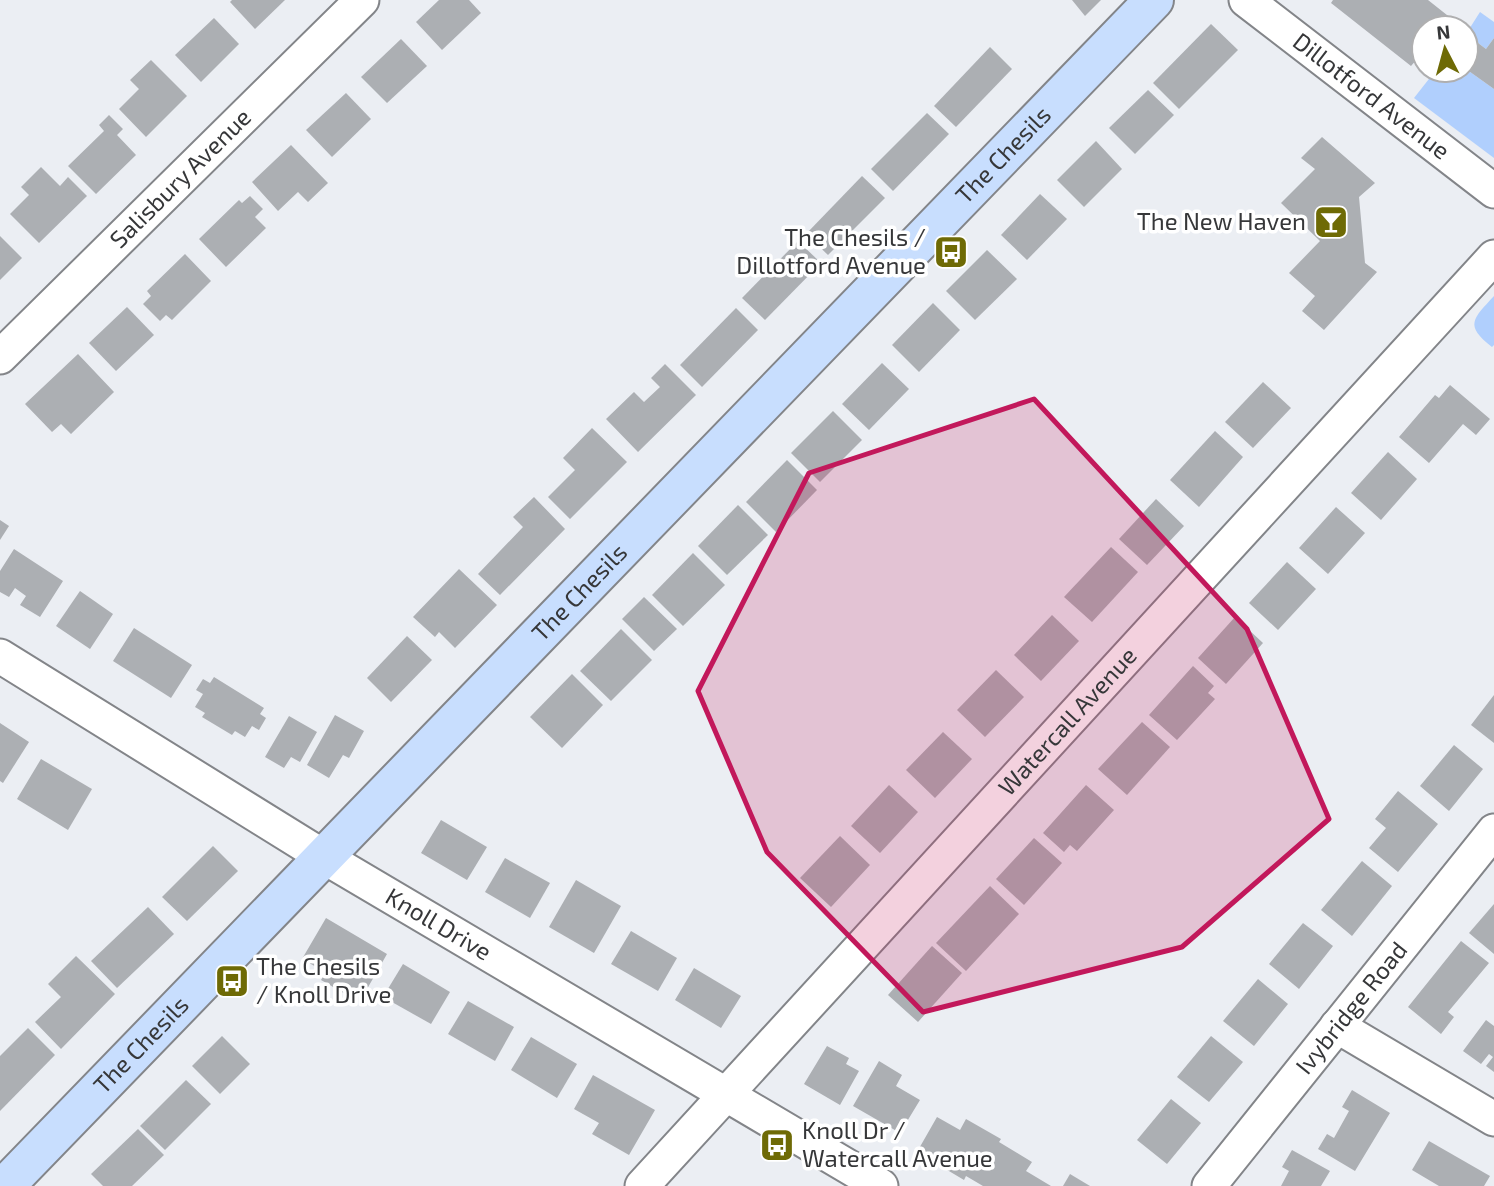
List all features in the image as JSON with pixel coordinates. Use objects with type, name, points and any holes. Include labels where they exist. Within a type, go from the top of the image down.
[{"type":"street","name":"Salisbury Avenue","points":[[0,357],[362,0]]},
{"type":"street","name":"The Chesils","points":[[5,1186],[1154,0]]},
{"type":"street","name":"Dillotford Avenue","points":[[1246,0],[1494,191]]},
{"type":"street","name":"Watercall Avenue","points":[[642,1186],[1494,257]]},
{"type":"street","name":"Knoll Drive","points":[[0,656],[324,857],[881,1186]]},
{"type":"street","name":"Ivybridge Road","points":[[1209,1186],[1494,831]]},
{"type":"street","points":[[1337,1026],[1494,1119]]},
{"type":"highlighted area","points":[[1034,399],[1247,629],[1329,819],[1182,947],[923,1012],[767,852],[698,691],[809,473]]},
{"type":"shaded area","points":[[1480,12],[1494,22],[1494,38],[1486,49],[1480,44]]},
{"type":"shaded area","points":[[1480,79],[1494,89],[1494,158],[1414,98],[1425,84],[1480,84]]},
{"type":"shaded area","points":[[1494,296],[1492,347],[1478,333],[1475,322]]},
{"type":"building","points":[[285,0],[255,29],[230,2]]},
{"type":"building","points":[[439,0],[469,0],[481,13],[442,50],[416,22]]},
{"type":"building","points":[[1072,0],[1101,0],[1085,16]]},
{"type":"building","points":[[1333,0],[1428,0],[1446,14],[1410,14],[1410,65],[1331,3]]},
{"type":"building","points":[[214,18],[239,44],[201,82],[175,55]]},
{"type":"building","points":[[1211,24],[1238,50],[1179,109],[1153,83]]},
{"type":"building","points":[[1494,38],[1494,89],[1480,79],[1480,44],[1486,49]]},
{"type":"building","points":[[401,39],[427,66],[387,103],[361,77]]},
{"type":"building","points":[[990,47],[1012,69],[956,127],[934,106]]},
{"type":"building","points":[[151,60],[187,96],[146,137],[119,109],[139,89],[130,80]]},
{"type":"building","points":[[1148,90],[1174,115],[1135,154],[1109,128]]},
{"type":"building","points":[[346,93],[371,119],[332,157],[306,130]]},
{"type":"building","points":[[927,113],[949,134],[893,191],[871,169]]},
{"type":"building","points":[[109,115],[123,129],[117,135],[136,155],[96,194],[68,166],[104,131],[99,125]]},
{"type":"building","name":"The New Haven","points":[[1322,137],[1375,183],[1359,197],[1365,263],[1377,272],[1324,330],[1302,311],[1315,296],[1289,273],[1320,241],[1281,203],[1315,169],[1301,158]]},
{"type":"building","points":[[1096,141],[1122,169],[1084,207],[1057,180]]},
{"type":"building","points":[[291,145],[328,183],[308,202],[298,192],[278,211],[252,182]]},
{"type":"building","points":[[41,167],[60,186],[68,177],[87,196],[39,243],[10,214],[29,195],[21,187]]},
{"type":"building","points":[[862,176],[885,198],[828,255],[806,234]]},
{"type":"building","points":[[1040,194],[1067,219],[1027,260],[1001,235]]},
{"type":"building","points":[[250,196],[263,209],[255,217],[266,228],[226,267],[199,239],[239,200],[242,203]]},
{"type":"building","points":[[0,236],[22,258],[0,280]]},
{"type":"building","points":[[798,241],[821,263],[765,320],[742,298]]},
{"type":"building","points":[[987,250],[1017,279],[975,320],[946,291]]},
{"type":"building","points":[[185,254],[211,281],[172,320],[166,315],[160,321],[143,304],[151,296],[147,291]]},
{"type":"building","points":[[933,303],[960,330],[919,372],[892,345]]},
{"type":"building","points":[[127,307],[154,335],[116,371],[89,343]]},
{"type":"building","points":[[736,308],[758,330],[702,387],[680,365]]},
{"type":"building","points":[[78,354],[114,392],[71,434],[61,424],[52,432],[25,404]]},
{"type":"building","points":[[882,363],[909,389],[869,430],[842,404]]},
{"type":"building","points":[[665,364],[696,395],[638,452],[606,419],[634,392],[644,402],[660,387],[651,378]]},
{"type":"building","points":[[1263,382],[1291,408],[1253,448],[1225,422]]},
{"type":"building","points":[[1450,385],[1490,419],[1476,435],[1463,424],[1429,463],[1399,437],[1435,395],[1439,398]]},
{"type":"building","points":[[833,411],[862,440],[820,482],[791,453]]},
{"type":"building","points":[[592,428],[627,462],[570,519],[548,497],[575,470],[563,458]]},
{"type":"building","points":[[1215,431],[1243,457],[1199,507],[1170,480]]},
{"type":"building","points":[[1388,452],[1417,479],[1381,520],[1351,493]]},
{"type":"building","points":[[787,460],[817,490],[776,532],[746,502]]},
{"type":"building","points":[[534,497],[565,529],[500,595],[478,574],[523,527],[513,517]]},
{"type":"building","points":[[1156,499],[1184,526],[1147,565],[1119,539]]},
{"type":"building","points":[[738,505],[768,535],[727,575],[698,546]]},
{"type":"building","points":[[1336,507],[1365,533],[1328,574],[1299,548]]},
{"type":"building","points":[[0,520],[9,526],[0,540]]},
{"type":"building","points":[[1111,547],[1138,572],[1092,622],[1064,597]]},
{"type":"building","points":[[14,549],[63,581],[40,617],[20,605],[26,596],[15,588],[9,597],[0,592],[0,571]]},
{"type":"building","points":[[693,553],[725,585],[683,626],[652,595]]},
{"type":"building","points":[[1287,562],[1316,589],[1278,630],[1249,603]]},
{"type":"building","points":[[459,569],[497,605],[455,648],[439,632],[435,637],[413,617]]},
{"type":"building","points":[[80,591],[113,614],[90,649],[56,626]]},
{"type":"building","points":[[644,597],[677,629],[654,651],[622,619]]},
{"type":"building","points":[[1052,615],[1079,641],[1041,681],[1014,655]]},
{"type":"building","points":[[1235,617],[1263,643],[1226,684],[1198,658]]},
{"type":"building","points":[[134,628],[192,665],[171,698],[113,661]]},
{"type":"building","points":[[621,629],[652,660],[611,701],[580,671]]},
{"type":"building","points":[[407,636],[432,660],[391,702],[367,678]]},
{"type":"building","points":[[1193,666],[1214,686],[1208,693],[1215,699],[1177,740],[1149,715]]},
{"type":"building","points":[[996,670],[1024,697],[985,737],[957,710]]},
{"type":"building","points":[[572,674],[603,705],[562,748],[530,717]]},
{"type":"building","points":[[214,677],[264,708],[260,714],[266,718],[259,730],[252,726],[245,737],[235,731],[232,735],[202,717],[205,713],[195,707],[203,694],[196,690],[203,679],[210,683]]},
{"type":"building","points":[[1494,695],[1494,743],[1471,725]]},
{"type":"building","points":[[335,715],[364,731],[349,758],[343,755],[329,778],[307,765]]},
{"type":"building","points":[[289,716],[317,732],[300,762],[291,757],[284,768],[265,757]]},
{"type":"building","points":[[1142,722],[1170,747],[1127,795],[1098,769]]},
{"type":"building","points":[[0,723],[29,742],[3,783],[0,781]]},
{"type":"building","points":[[943,732],[972,759],[935,798],[906,770]]},
{"type":"building","points":[[1454,745],[1483,769],[1449,811],[1420,786]]},
{"type":"building","points":[[41,759],[92,789],[68,830],[17,799]]},
{"type":"building","points":[[889,785],[918,812],[880,853],[851,826]]},
{"type":"building","points":[[1086,785],[1114,810],[1077,851],[1070,845],[1064,852],[1043,833]]},
{"type":"building","points":[[1398,791],[1438,824],[1398,872],[1369,848],[1386,828],[1375,819]]},
{"type":"building","points":[[441,820],[487,847],[467,880],[421,853]]},
{"type":"building","points":[[840,836],[870,865],[831,907],[800,878]]},
{"type":"building","points":[[1034,838],[1062,863],[1024,905],[996,879]]},
{"type":"building","points":[[213,846],[238,871],[187,921],[162,897]]},
{"type":"building","points":[[505,858],[550,883],[530,918],[485,892]]},
{"type":"building","points":[[1362,861],[1392,886],[1352,936],[1321,910]]},
{"type":"building","points":[[576,880],[621,906],[594,953],[549,927]]},
{"type":"building","points":[[990,886],[1019,914],[966,971],[936,943]]},
{"type":"building","points":[[1494,904],[1494,954],[1469,933]]},
{"type":"building","points":[[148,907],[174,934],[117,988],[91,961]]},
{"type":"building","points":[[326,918],[387,954],[367,989],[362,986],[354,999],[321,980],[329,966],[322,962],[318,968],[302,959]]},
{"type":"building","points":[[1303,923],[1333,946],[1299,989],[1269,964]]},
{"type":"building","points":[[631,931],[677,958],[658,991],[611,964]]},
{"type":"building","points":[[1461,941],[1489,963],[1448,1012],[1454,1017],[1441,1034],[1408,1007]]},
{"type":"building","points":[[932,946],[962,973],[918,1022],[888,995]]},
{"type":"building","points":[[76,956],[115,994],[61,1049],[35,1022],[61,997],[48,984]]},
{"type":"building","points":[[403,964],[450,992],[431,1024],[383,997]]},
{"type":"building","points":[[694,968],[741,996],[721,1028],[675,1000]]},
{"type":"building","points":[[1258,979],[1288,1004],[1254,1046],[1223,1021]]},
{"type":"building","points":[[468,1001],[514,1027],[495,1061],[448,1034]]},
{"type":"building","points":[[1486,1020],[1494,1026],[1494,1072],[1486,1066],[1493,1057],[1489,1054],[1481,1064],[1463,1051]]},
{"type":"building","points":[[28,1028],[55,1055],[0,1111],[0,1056]]},
{"type":"building","points":[[222,1036],[250,1064],[220,1094],[192,1066]]},
{"type":"building","points":[[1211,1036],[1243,1062],[1209,1102],[1177,1077]]},
{"type":"building","points":[[531,1037],[577,1064],[557,1098],[511,1070]]},
{"type":"building","points":[[827,1046],[849,1058],[846,1064],[859,1071],[840,1105],[804,1084]]},
{"type":"building","points":[[879,1061],[902,1075],[896,1086],[920,1100],[900,1133],[853,1106]]},
{"type":"building","points":[[593,1075],[655,1110],[629,1155],[592,1134],[599,1123],[574,1109]]},
{"type":"building","points":[[186,1080],[211,1104],[165,1150],[140,1126]]},
{"type":"building","points":[[1352,1090],[1390,1113],[1355,1171],[1318,1149],[1327,1134],[1334,1138],[1349,1111],[1342,1107]]},
{"type":"building","points":[[1171,1099],[1201,1123],[1167,1164],[1137,1140]]},
{"type":"building","points":[[937,1117],[960,1130],[966,1119],[1001,1139],[999,1142],[1032,1162],[1026,1171],[1051,1186],[983,1186],[966,1176],[964,1180],[917,1152]]},
{"type":"building","points":[[138,1129],[164,1155],[132,1186],[103,1186],[91,1174]]},
{"type":"building","points":[[1429,1141],[1490,1176],[1484,1186],[1439,1186],[1412,1170]]},
{"type":"building","points":[[1292,1150],[1330,1171],[1321,1186],[1281,1186],[1289,1171],[1282,1167]]},
{"type":"building","points":[[1070,1174],[1090,1186],[1063,1186]]},
{"type":"place","name":"The New Haven","points":[[1331,222]]},
{"type":"place","name":"The Chesils / Dillotford Avenue","points":[[951,252]]},
{"type":"place","name":"The Chesils / Knoll Drive","points":[[232,981]]},
{"type":"place","name":"Knoll Dr / Watercall Avenue","points":[[777,1145]]}]
